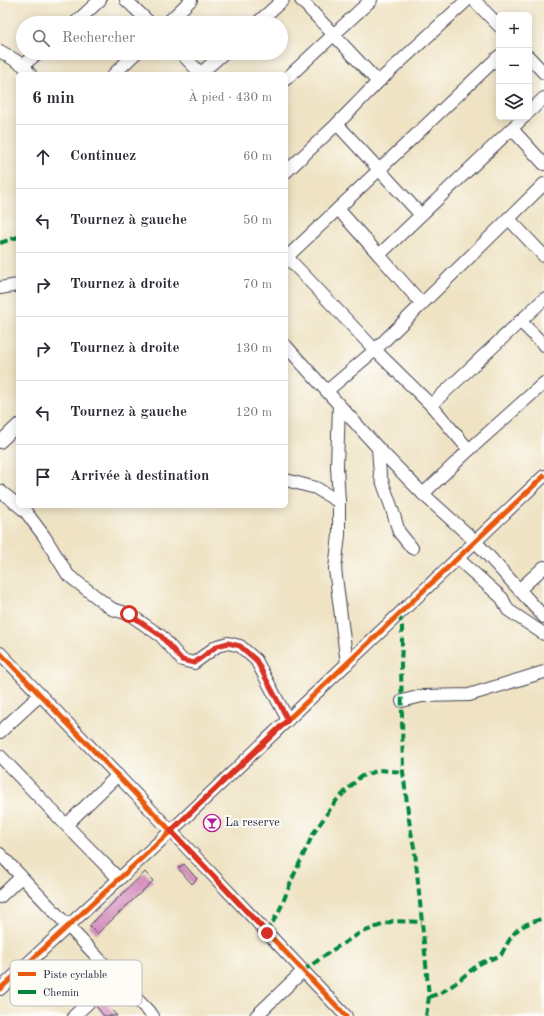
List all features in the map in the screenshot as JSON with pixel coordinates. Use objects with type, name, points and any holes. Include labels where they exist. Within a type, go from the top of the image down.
[{"type":"street","points":[[83,16],[100,0]]},
{"type":"street","points":[[126,0],[143,16]]},
{"type":"street","points":[[174,16],[191,0]]},
{"type":"street","points":[[265,16],[283,0]]},
{"type":"street","points":[[301,0],[333,36],[378,82]]},
{"type":"street","points":[[288,77],[371,0]]},
{"type":"street","points":[[288,170],[337,124],[378,82],[467,0]]},
{"type":"street","points":[[474,0],[496,23]]},
{"type":"street","points":[[0,51],[27,70],[33,60]]},
{"type":"street","points":[[288,255],[496,59]]},
{"type":"street","points":[[116,72],[129,60]]},
{"type":"street","points":[[188,60],[199,72]]},
{"type":"street","points":[[203,72],[216,60]]},
{"type":"street","points":[[532,60],[544,73]]},
{"type":"street","points":[[532,109],[544,98]]},
{"type":"street","points":[[379,255],[420,214],[521,120]]},
{"type":"street","points":[[337,124],[420,214]]},
{"type":"street","points":[[512,128],[544,164]]},
{"type":"street","points":[[327,391],[374,350],[544,184]]},
{"type":"street","points":[[338,209],[422,304]]},
{"type":"street","points":[[508,218],[544,256]]},
{"type":"street","points":[[288,257],[313,286],[374,350],[431,405],[469,450]]},
{"type":"street","points":[[0,288],[16,285]]},
{"type":"street","points":[[431,405],[544,299]]},
{"type":"street","points":[[520,321],[544,345]]},
{"type":"street","points":[[288,348],[378,448],[423,494],[475,541],[544,617]]},
{"type":"street","points":[[423,494],[469,450],[544,383]]},
{"type":"street","points":[[339,406],[337,466],[339,535],[335,569],[347,664]]},
{"type":"street","points":[[0,442],[16,427]]},
{"type":"street","points":[[378,448],[380,476],[399,532],[412,548]]},
{"type":"street","points":[[31,960],[171,831],[544,476]]},
{"type":"street","points":[[288,481],[316,488],[339,502]]},
{"type":"street","points":[[0,490],[16,504]]},
{"type":"street","points":[[21,508],[26,512],[44,536],[68,575],[112,609],[129,614],[161,636],[182,660],[194,663],[217,646],[228,643],[240,646],[256,660],[288,720]]},
{"type":"street","points":[[457,558],[502,598],[508,610],[544,634]]},
{"type":"street","points":[[520,589],[544,567]]},
{"type":"street","points":[[0,653],[118,775],[346,1016]]},
{"type":"street","points":[[402,701],[422,696],[469,695],[544,672]]},
{"type":"street","points":[[0,732],[40,695]]},
{"type":"street","points":[[0,756],[119,879]]},
{"type":"street","points":[[66,825],[118,775]]},
{"type":"street","points":[[0,854],[100,960]]},
{"type":"street","points":[[0,897],[21,877]]},
{"type":"street","points":[[256,1016],[303,971]]},
{"type":"street","points":[[0,989],[10,980]]},
{"type":"street","points":[[142,1004],[153,1016]]},
{"type":"street","points":[[74,1016],[85,1006]]},
{"type":"building","points":[[184,864],[197,879],[192,884],[178,868]]},
{"type":"building","points":[[145,872],[153,881],[97,934],[89,926]]},
{"type":"building","points":[[96,1006],[108,1006],[117,1016],[104,1016]]},
{"type":"marked path","points":[[0,243],[16,238]]},
{"type":"marked path","points":[[399,614],[402,626],[401,664],[403,772],[410,827],[415,852],[425,953],[429,997],[426,1016]]},
{"type":"marked path","points":[[267,933],[281,907],[313,834],[335,802],[360,777],[379,770],[403,772]]},
{"type":"marked path","points":[[429,997],[451,987],[481,963],[501,955],[513,934],[517,930],[527,924],[544,918]]},
{"type":"marked path","points":[[303,971],[360,933],[393,921],[422,922]]},
{"type":"cycle path","points":[[31,960],[171,831],[544,476]]},
{"type":"cycle path","points":[[0,653],[346,1016]]},
{"type":"cycle path","points":[[0,989],[10,980]]},
{"type":"place","name":"La reserve","points":[[212,823]]},
{"type":"route","points":[[129,614],[161,636],[182,660],[194,663],[217,646],[228,643],[240,646],[256,660],[288,720],[171,831],[267,933]]}]
